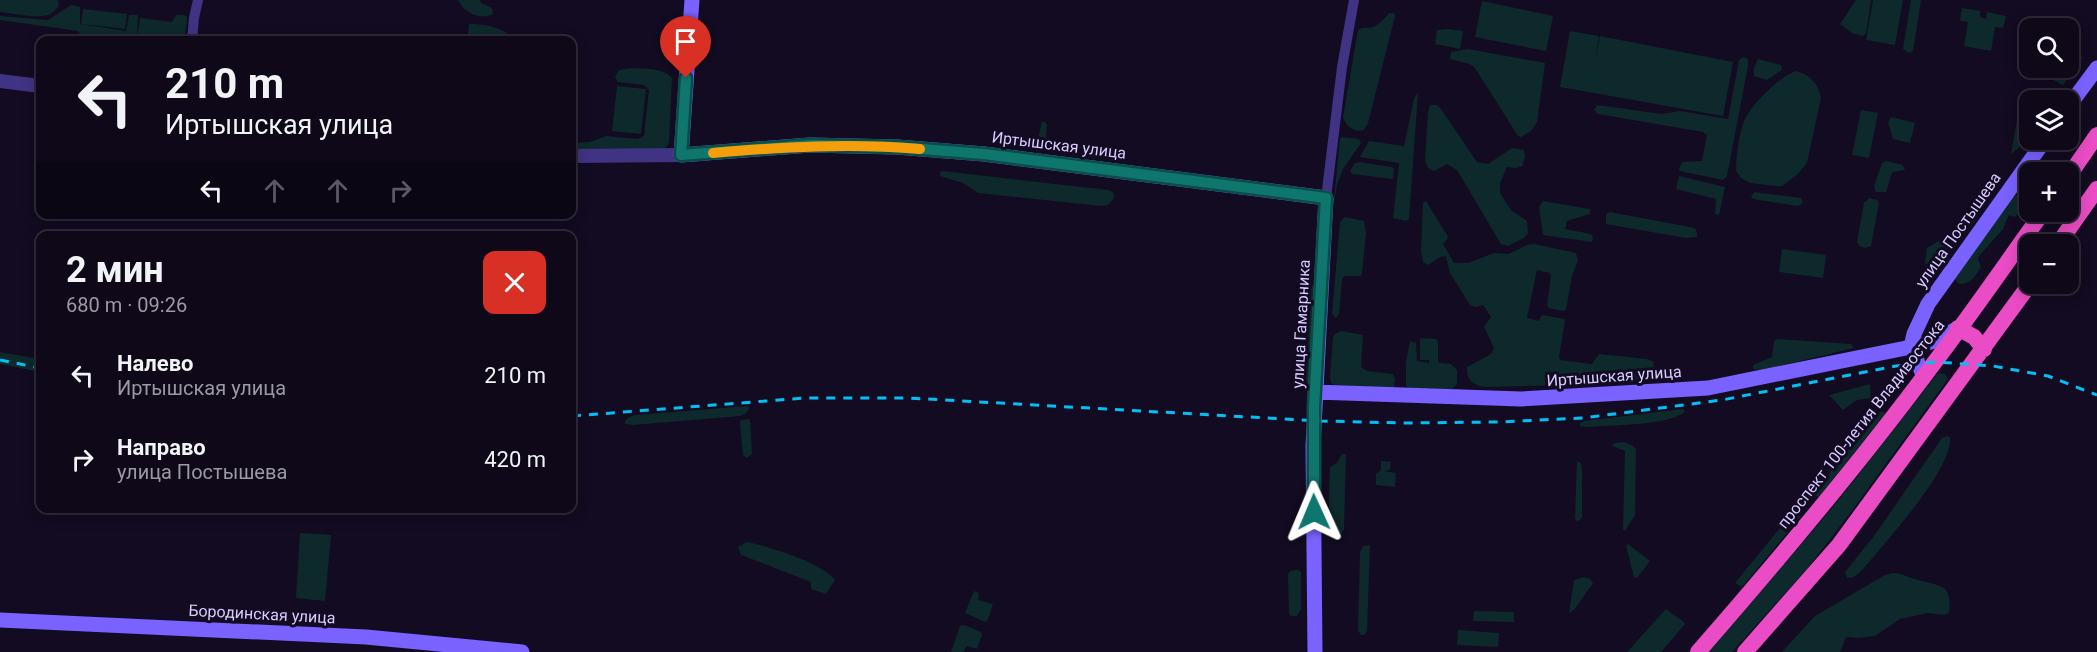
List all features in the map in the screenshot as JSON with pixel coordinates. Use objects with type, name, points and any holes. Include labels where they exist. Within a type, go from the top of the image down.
[{"type":"highway","points":[[2078,162],[2097,135]]},
{"type":"highway","points":[[2065,234],[2097,189]]},
{"type":"highway","name":"проспект 100-летия Владивостока","points":[[1698,652],[1821,509],[1924,377],[2036,222]]},
{"type":"highway","points":[[1745,652],[1839,545],[2023,294]]},
{"type":"highway","points":[[1958,328],[1974,337],[1984,349]]},
{"type":"main road","points":[[681,155],[692,0]]},
{"type":"main road","points":[[2079,92],[2097,68]]},
{"type":"main road","name":"Иртышская улица","points":[[681,155],[810,145],[897,147],[984,154],[1326,198]]},
{"type":"main road","name":"улица Постышева","points":[[1911,347],[1914,334],[1928,304],[2038,150]]},
{"type":"main road","name":"улица Гамарника","points":[[1315,652],[1313,446],[1326,198]]},
{"type":"main road","name":"Иртышская улица","points":[[1315,392],[1521,399],[1708,388],[1911,347],[1935,341],[1958,328]]},
{"type":"main road","points":[[1911,347],[1924,377]]},
{"type":"main road","name":"Бородинская улица","points":[[0,620],[366,637],[522,652]]},
{"type":"street","points":[[192,36],[198,0]]},
{"type":"street","name":"улица Гамарника","points":[[1326,198],[1344,50],[1354,0]]},
{"type":"street","points":[[0,81],[36,86]]},
{"type":"street","name":"Иртышская улица","points":[[576,156],[681,155]]},
{"type":"green space","points":[[0,0],[58,0],[59,6],[48,15],[32,16],[0,12]]},
{"type":"green space","points":[[458,0],[480,0],[481,3],[492,8],[493,14],[478,16],[468,12]]},
{"type":"green space","points":[[1856,0],[1871,0],[1866,34],[1862,36],[1852,33],[1840,24]]},
{"type":"green space","points":[[1873,0],[1903,0],[1895,45],[1866,40]]},
{"type":"green space","points":[[1911,0],[1921,0],[1913,51],[1909,53],[1903,49]]},
{"type":"green space","points":[[1482,1],[1553,16],[1546,51],[1475,37]]},
{"type":"green space","points":[[71,5],[80,7],[80,24],[126,31],[129,15],[137,15],[137,36],[80,36],[78,31],[0,20],[0,16],[48,20]]},
{"type":"green space","points":[[1962,8],[1980,11],[1980,17],[1986,19],[1987,12],[2006,16],[2003,28],[1995,27],[1991,51],[1964,46],[1968,22],[1960,21]]},
{"type":"green space","points":[[83,9],[127,14],[125,29],[81,24]]},
{"type":"green space","points":[[1389,13],[1394,13],[1395,16],[1368,123],[1364,130],[1354,130],[1346,124],[1343,117],[1358,30],[1376,26]]},
{"type":"green space","points":[[176,15],[187,17],[185,36],[137,36],[140,18],[172,22]]},
{"type":"green space","points":[[469,24],[494,27],[510,36],[471,36],[468,34]]},
{"type":"green space","points":[[1437,30],[1463,31],[1460,49],[1435,44]]},
{"type":"green space","points":[[1570,31],[1599,36],[1595,60],[1600,36],[1733,62],[1723,116],[1560,87]]},
{"type":"green space","points":[[1468,49],[1545,63],[1537,122],[1531,131],[1521,137],[1518,136],[1475,68],[1470,64],[1450,59],[1451,52]]},
{"type":"green space","points":[[1743,57],[1748,59],[1748,66],[1727,176],[1723,180],[1679,169],[1682,162],[1702,161],[1707,135],[1703,132],[1598,114],[1594,110],[1597,105],[1662,114],[1679,111],[1728,119],[1739,60]]},
{"type":"green space","points":[[1758,59],[1781,65],[1782,70],[1767,80],[1754,76],[1754,68]]},
{"type":"green space","points":[[630,68],[658,70],[672,78],[669,142],[665,150],[576,152],[576,143],[590,142],[606,136],[638,139],[644,136],[649,90],[644,85],[618,82],[615,77],[619,70]]},
{"type":"green space","points":[[1796,71],[1813,80],[1821,98],[1807,163],[1797,175],[1782,186],[1750,183],[1741,178],[1736,171],[1738,144],[1745,119],[1767,91],[1782,78]]},
{"type":"green space","points":[[2050,78],[2068,78],[2063,85]]},
{"type":"green space","points":[[617,86],[646,89],[641,134],[612,131]]},
{"type":"green space","points":[[1418,92],[1409,219],[1406,221],[1393,218],[1399,163],[1360,157],[1369,141],[1404,146],[1414,99]]},
{"type":"green space","points":[[1430,105],[1437,105],[1441,109],[1477,162],[1488,164],[1512,148],[1524,150],[1525,157],[1522,166],[1507,167],[1500,183],[1500,193],[1511,210],[1527,221],[1528,233],[1524,238],[1508,246],[1501,244],[1457,170],[1447,164],[1434,171],[1428,167],[1425,160]]},
{"type":"green space","points":[[1861,110],[1878,113],[1869,158],[1852,155]]},
{"type":"green space","points":[[1891,117],[1915,123],[1910,143],[1893,139],[1888,122]]},
{"type":"green space","points":[[2017,121],[2019,121],[2019,147],[2011,154]]},
{"type":"green space","points":[[1042,122],[1047,125],[1045,146],[1042,149],[992,142],[994,138],[1037,143]]},
{"type":"green space","points":[[1342,137],[1359,139],[1361,143],[1343,169],[1337,185],[1333,208],[1340,139]]},
{"type":"green space","points":[[1886,161],[1903,165],[1905,170],[1892,172],[1886,192],[1876,192],[1874,186],[1882,163]]},
{"type":"green space","points":[[1355,163],[1392,167],[1394,169],[1393,179],[1352,174],[1350,171]]},
{"type":"green space","points":[[940,172],[1108,190],[1113,192],[1114,198],[1108,205],[1101,206],[978,193],[963,183],[940,176]]},
{"type":"green space","points":[[1679,176],[1725,187],[1719,215],[1715,214],[1716,199],[1676,189]]},
{"type":"green space","points":[[1754,192],[1801,198],[1803,203],[1798,206],[1753,199],[1751,197]]},
{"type":"green space","points":[[2019,196],[2019,212],[2015,217],[2009,215],[2003,229],[1979,256],[1981,267],[1975,277],[1967,283],[1959,284],[1955,279],[2013,197]]},
{"type":"green space","points":[[1869,198],[1879,203],[1871,246],[1865,248],[1859,246],[1857,241],[1864,203]]},
{"type":"green space","points":[[1426,201],[1447,235],[1448,238],[1443,244],[1454,263],[1468,263],[1494,253],[1509,254],[1534,244],[1576,253],[1578,260],[1572,276],[1566,310],[1549,308],[1547,305],[1551,276],[1550,273],[1537,270],[1527,318],[1539,321],[1542,315],[1564,319],[1560,360],[1592,364],[1599,354],[1647,359],[1654,362],[1653,372],[1642,380],[1570,385],[1486,387],[1474,384],[1469,379],[1467,367],[1491,354],[1494,348],[1484,327],[1491,317],[1483,305],[1475,307],[1470,305],[1450,273],[1446,256],[1428,265],[1423,262],[1421,251],[1423,203]]},
{"type":"green space","points":[[1543,201],[1590,209],[1590,214],[1567,221],[1565,229],[1591,234],[1592,242],[1543,235],[1539,207]]},
{"type":"green space","points":[[1610,212],[1695,228],[1697,237],[1686,238],[1606,224],[1606,214]]},
{"type":"green space","points":[[1345,217],[1364,221],[1366,233],[1361,276],[1344,276],[1342,279],[1339,314],[1336,318],[1332,314],[1340,222]]},
{"type":"green space","points":[[1953,232],[1956,238],[1936,270],[1933,270],[1925,263],[1927,248]]},
{"type":"green space","points":[[1782,249],[1826,255],[1823,278],[1779,272]]},
{"type":"green space","points":[[1314,284],[1308,388],[1305,384],[1311,288]]},
{"type":"green space","points":[[1341,331],[1363,335],[1361,367],[1367,371],[1393,374],[1394,388],[1331,383],[1333,337]]},
{"type":"green space","points":[[1420,338],[1437,339],[1438,363],[1451,364],[1457,370],[1457,384],[1452,389],[1409,388],[1406,386],[1406,362],[1410,341],[1416,343],[1417,361],[1429,363],[1429,360],[1420,360]]},
{"type":"green space","points":[[1777,339],[1851,344],[1854,348],[1762,370],[1753,369],[1753,365],[1772,357],[1774,341]]},
{"type":"green space","points":[[0,352],[36,358],[36,371],[0,364]]},
{"type":"green space","points":[[1938,373],[1945,374],[1948,379],[1807,569],[1732,652],[1709,652],[1834,506]]},
{"type":"green space","points":[[1870,384],[1871,398],[1857,400],[1843,410],[1829,395]]},
{"type":"green space","points":[[748,406],[749,409],[745,414],[740,416],[625,424],[629,417],[636,415]]},
{"type":"green space","points":[[1683,409],[1685,412],[1677,417],[1665,420],[1624,425],[1580,426],[1580,423],[1584,421]]},
{"type":"green space","points":[[1880,411],[1886,413],[1819,497],[1814,495],[1815,491]]},
{"type":"green space","points":[[750,419],[752,454],[747,458],[743,455],[740,423],[741,420]]},
{"type":"green space","points":[[1950,437],[1948,451],[1930,485],[1865,567],[1855,576],[1847,578],[1845,572],[1874,536],[1942,438]]},
{"type":"green space","points":[[1624,442],[1636,449],[1635,515],[1625,531],[1623,529],[1625,451],[1612,446],[1615,443]]},
{"type":"green space","points":[[1342,454],[1346,454],[1344,529],[1342,533],[1332,533],[1328,529],[1330,467],[1337,463]]},
{"type":"green space","points":[[1381,461],[1391,462],[1390,470],[1384,471],[1396,473],[1395,487],[1376,485],[1376,474],[1381,470]]},
{"type":"green space","points":[[1577,461],[1581,463],[1582,469],[1582,517],[1576,521],[1575,517]]},
{"type":"green space","points":[[1794,511],[1801,516],[1742,587],[1735,583]]},
{"type":"green space","points":[[300,533],[331,535],[325,601],[296,598]]},
{"type":"green space","points":[[747,542],[781,551],[808,562],[819,567],[835,580],[826,594],[811,589],[811,582],[741,555],[738,547]]},
{"type":"green space","points":[[1628,544],[1650,561],[1637,578],[1634,577],[1626,546]]},
{"type":"green space","points":[[1370,545],[1367,631],[1361,635],[1358,631],[1360,552],[1363,546]]},
{"type":"green space","points":[[1290,571],[1301,572],[1301,609],[1297,616],[1291,616],[1289,614],[1288,574]]},
{"type":"green space","points":[[1893,573],[1942,587],[1949,595],[1949,613],[1944,615],[1928,613],[1900,619],[1875,636],[1846,637],[1840,652],[1782,652],[1815,616],[1885,575]]},
{"type":"green space","points":[[1584,577],[1593,583],[1574,610],[1569,613],[1574,580]]},
{"type":"green space","points":[[974,591],[979,593],[978,600],[993,604],[988,620],[985,622],[965,613]]},
{"type":"green space","points":[[1666,609],[1685,624],[1661,652],[1627,652]]},
{"type":"green space","points":[[1474,611],[1514,612],[1514,622],[1473,621]]},
{"type":"green space","points":[[964,625],[981,632],[977,649],[967,646],[963,652],[951,652],[960,626]]},
{"type":"green space","points":[[1458,630],[1499,633],[1498,647],[1457,645]]},
{"type":"railway","points":[[0,360],[36,367]]},
{"type":"railway","points":[[576,416],[805,398],[909,398],[1321,421],[1498,422],[1583,418],[1722,400],[1896,366],[1936,362],[1993,366],[2048,376],[2097,395]]},
{"type":"slow traffic","points":[[713,153],[810,145],[920,149]]},
{"type":"route","points":[[686,78],[681,155],[810,145],[897,147],[984,154],[1326,198],[1314,407],[1314,512]]}]
